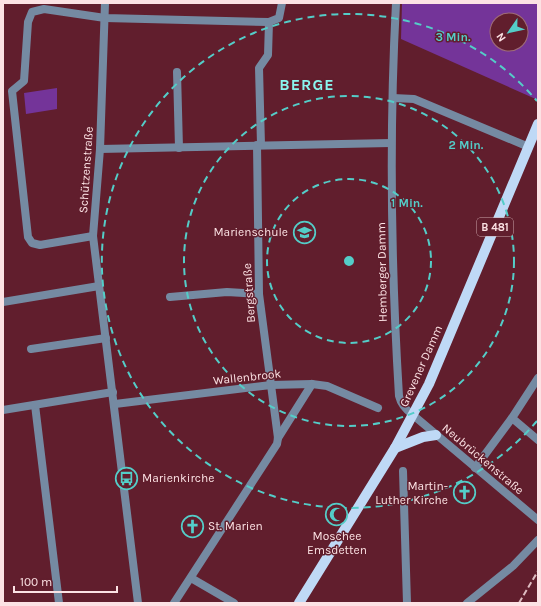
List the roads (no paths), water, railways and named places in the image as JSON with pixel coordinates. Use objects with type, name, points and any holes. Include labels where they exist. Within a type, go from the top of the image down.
[{"type":"main road","name":"Grevener Damm","points":[[299,603],[395,448],[429,384],[538,124]]},
{"type":"main road","points":[[395,448],[423,437],[436,435]]},
{"type":"street","name":"Schützenstraße","points":[[105,3],[100,150],[93,236],[138,603]]},
{"type":"street","points":[[93,236],[40,245],[32,243],[28,237],[12,91],[24,81],[28,22],[32,12],[44,9],[105,18],[269,22],[279,18],[282,3]]},
{"type":"street","name":"Hemberger Damm","points":[[396,3],[391,143],[395,319],[400,402],[405,409],[413,415]]},
{"type":"street","name":"Bergstraße","points":[[269,22],[268,56],[259,68],[259,294],[278,438]]},
{"type":"street","points":[[177,72],[178,148]]},
{"type":"street","points":[[393,98],[414,99],[529,147]]},
{"type":"street","points":[[100,150],[391,143]]},
{"type":"street","points":[[3,302],[99,286]]},
{"type":"street","points":[[170,297],[227,292],[259,294]]},
{"type":"street","points":[[31,349],[106,338]]},
{"type":"street","points":[[475,468],[538,380]]},
{"type":"street","points":[[174,603],[192,578],[277,444],[278,438],[312,384]]},
{"type":"street","name":"Wallenbrook","points":[[114,404],[271,385],[312,384],[327,386],[378,408]]},
{"type":"street","points":[[3,410],[113,392]]},
{"type":"street","points":[[35,405],[59,603]]},
{"type":"street","name":"Neubrückenstraße","points":[[413,415],[538,520]]},
{"type":"street","points":[[512,418],[538,440]]},
{"type":"street","points":[[403,471],[407,603]]},
{"type":"street","points":[[467,603],[513,566],[538,540]]},
{"type":"street","points":[[192,578],[234,603]]},
{"type":"railway","points":[[519,603],[538,571]]},
{"type":"place","name":"Marienschule","points":[[304,232]]},
{"type":"place","name":"Marienkirche","points":[[127,478]]},
{"type":"place","name":"Martin- Luther Kirche","points":[[464,493]]},
{"type":"place","name":"Moschee Emsdetten","points":[[337,515]]},
{"type":"place","name":"St. Marien","points":[[192,526]]},
{"type":"district","name":"BERGE","points":[[307,84]]}]
